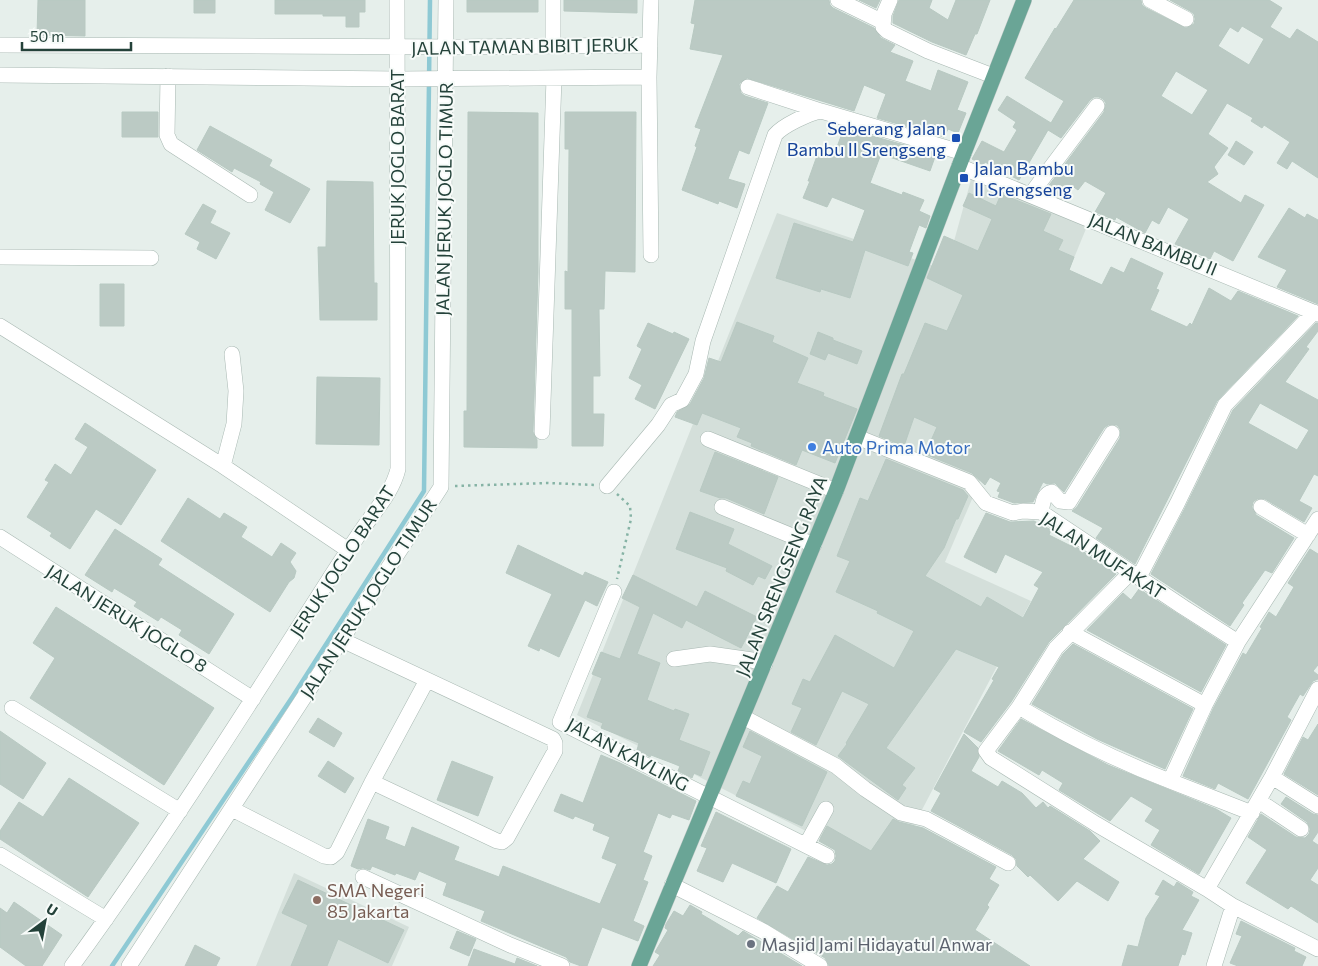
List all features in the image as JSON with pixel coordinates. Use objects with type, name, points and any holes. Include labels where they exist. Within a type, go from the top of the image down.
[{"type":"main road","name":"JALAN SRENGSENG RAYA","points":[[639,966],[836,491],[961,159],[1024,0]]},
{"type":"street","name":"JERUK JOGLO BARAT","points":[[72,966],[180,811],[396,478],[398,469],[397,0]]},
{"type":"street","name":"JALAN JERUK JOGLO TIMUR","points":[[129,966],[440,487],[446,0]]},
{"type":"street","points":[[553,0],[553,46]]},
{"type":"street","points":[[651,0],[649,77],[651,255]]},
{"type":"street","points":[[838,0],[883,22]]},
{"type":"street","points":[[890,0],[884,14],[883,27],[893,35],[928,51],[993,76]]},
{"type":"street","points":[[1150,0],[1186,19]]},
{"type":"street","name":"JALAN TAMAN BIBIT JERUK","points":[[0,45],[398,47],[650,45]]},
{"type":"street","name":"JALAN TAMAN BIBIT JERUK","points":[[0,75],[398,78],[649,77]]},
{"type":"street","points":[[168,76],[167,135],[171,144],[250,195]]},
{"type":"street","points":[[542,432],[554,78]]},
{"type":"street","name":"JALAN BAMBU II","points":[[748,87],[961,159],[1031,194],[1316,313]]},
{"type":"street","points":[[1031,194],[1097,106]]},
{"type":"street","points":[[607,486],[658,425],[671,405],[682,400],[696,374],[703,341],[775,135],[785,126],[812,113],[821,111]]},
{"type":"street","points":[[0,257],[151,258]]},
{"type":"street","points":[[1316,313],[1225,405],[1177,504],[1135,575],[1070,632],[1047,659],[1019,707],[986,751],[991,758],[1110,833],[1207,889],[1232,906],[1318,949]]},
{"type":"street","points":[[0,326],[223,466],[348,550]]},
{"type":"street","points":[[223,466],[234,424],[236,391],[232,354]]},
{"type":"street","points":[[1041,512],[1044,496],[1047,493],[1052,492],[1060,501],[1069,502],[1112,434]]},
{"type":"street","name":"JALAN MUFAKAT","points":[[857,437],[968,482],[986,503],[1013,513],[1023,511],[1041,512],[1238,642]]},
{"type":"street","points":[[708,439],[836,491]]},
{"type":"street","points":[[722,507],[814,545]]},
{"type":"street","points":[[1261,507],[1308,535]]},
{"type":"street","points":[[1170,781],[1205,705],[1238,642],[1318,519]]},
{"type":"street","name":"JALAN JERUK JOGLO 8","points":[[0,537],[253,699]]},
{"type":"street","name":"JALAN KAVLING","points":[[614,592],[560,722],[710,797]]},
{"type":"street","points":[[1070,632],[1205,705]]},
{"type":"street","points":[[340,639],[553,739],[555,743],[555,751],[502,842],[372,782]]},
{"type":"street","points":[[674,659],[710,654],[752,660],[765,664]]},
{"type":"street","points":[[232,809],[324,856],[331,857],[337,852],[427,680]]},
{"type":"street","points":[[1207,889],[1272,777],[1317,692]]},
{"type":"street","points":[[1019,707],[1104,754],[1170,781],[1255,807],[1301,829]]},
{"type":"street","points":[[12,708],[180,811]]},
{"type":"street","points":[[743,717],[836,766],[865,789],[901,813],[926,819],[1008,863]]},
{"type":"street","points":[[1272,777],[1318,806]]},
{"type":"street","points":[[710,797],[827,856]]},
{"type":"street","points":[[806,845],[826,808]]},
{"type":"street","points":[[0,854],[106,919]]},
{"type":"street","points":[[363,876],[510,945],[562,966]]},
{"type":"street","points":[[672,885],[762,931],[820,966]]},
{"type":"street","points":[[1214,966],[1232,906]]},
{"type":"path","points":[[440,487],[548,483],[607,486],[630,506],[631,519],[614,592]]},
{"type":"shaded area","points":[[974,169],[1090,219],[945,562],[1031,601],[889,873],[577,715],[777,213],[946,270]]},
{"type":"shaded area","name":"SMA Negeri 85 Jakarta","points":[[294,873],[409,927],[392,966],[256,966]]},
{"type":"building","points":[[38,0],[85,0],[85,36],[37,35]]},
{"type":"building","points":[[194,0],[215,0],[215,13],[194,13]]},
{"type":"building","points":[[275,0],[365,0],[365,12],[359,12],[359,27],[346,27],[346,16],[275,14]]},
{"type":"building","points":[[467,0],[538,0],[538,12],[467,12]]},
{"type":"building","points":[[564,0],[637,0],[637,13],[564,11]]},
{"type":"building","points":[[695,0],[829,0],[833,8],[874,28],[881,38],[895,45],[890,52],[913,61],[905,81],[931,91],[938,70],[968,82],[957,110],[966,113],[958,133],[948,129],[944,137],[877,118],[886,94],[864,85],[854,111],[747,78],[739,84],[741,93],[768,103],[749,154],[739,150],[728,179],[745,184],[737,208],[719,201],[718,204],[682,190],[697,147],[695,146],[701,129],[695,127],[723,55],[690,49],[695,24],[691,23]]},
{"type":"building","points":[[859,0],[880,0],[876,8]]},
{"type":"building","points":[[899,0],[932,0],[929,8],[948,20],[956,0],[990,0],[977,34],[975,34],[966,55],[932,42],[893,23],[893,16]]},
{"type":"building","points":[[1074,0],[1141,0],[1142,5],[1146,8],[1186,28],[1194,24],[1194,14],[1170,0],[1269,0],[1282,8],[1270,27],[1290,39],[1297,29],[1318,42],[1318,178],[1292,161],[1287,169],[1277,163],[1290,142],[1264,125],[1262,128],[1251,121],[1253,118],[1227,103],[1208,134],[1228,148],[1214,167],[1218,174],[1207,182],[1241,203],[1245,195],[1264,205],[1233,261],[1214,251],[1210,259],[1175,244],[1189,219],[1168,207],[1159,224],[1152,220],[1145,233],[1116,217],[1115,220],[1095,212],[1106,193],[1085,181],[1078,190],[1071,185],[1062,198],[1047,188],[1104,112],[1106,103],[1099,97],[1094,97],[1090,100],[1061,138],[1048,130],[1019,180],[985,162],[983,165],[972,159],[982,141],[1004,152],[1017,130],[1013,127],[1016,122],[998,110],[1007,96],[1051,123],[1064,101],[1025,78]],"holes":[[[1242,26],[1264,39],[1249,65],[1218,46],[1230,27],[1238,32]],[[1176,71],[1208,90],[1192,115],[1161,96]]]},
{"type":"building","points":[[122,112],[158,112],[158,137],[122,137]]},
{"type":"building","points":[[468,112],[538,113],[538,272],[533,432],[537,440],[537,448],[464,447],[464,411],[467,411]]},
{"type":"building","points":[[565,112],[636,112],[635,272],[605,271],[604,309],[599,309],[600,376],[593,376],[593,414],[604,414],[603,446],[572,446],[572,309],[565,309],[565,271],[568,272],[569,149],[565,149]]},
{"type":"building","points":[[210,126],[272,160],[269,166],[310,189],[290,223],[265,210],[274,192],[260,184],[261,182],[234,168],[232,172],[197,150]]},
{"type":"building","points":[[844,128],[936,154],[930,171],[881,154],[870,183],[902,195],[903,192],[924,200],[919,211],[930,216],[926,228],[919,225],[909,252],[913,253],[908,266],[865,250],[850,298],[821,289],[820,292],[776,278],[794,223],[853,242],[865,210],[832,197],[827,207],[803,198],[818,153],[833,158]]},
{"type":"building","points":[[1236,141],[1253,152],[1244,165],[1228,155]]},
{"type":"building","points":[[327,181],[373,182],[374,283],[377,283],[377,320],[320,320],[318,247],[326,247]]},
{"type":"building","points":[[969,193],[996,206],[1001,194],[1051,214],[1043,231],[1063,240],[1058,250],[1074,257],[1069,270],[1102,285],[1111,267],[1124,273],[1131,258],[1163,273],[1156,289],[1159,290],[1150,310],[1187,327],[1190,323],[1192,325],[1209,288],[1231,301],[1238,291],[1298,316],[1217,401],[1135,564],[1096,538],[1103,528],[1072,511],[1077,507],[1120,438],[1120,429],[1117,425],[1108,425],[1104,428],[1064,492],[1055,483],[1047,484],[1043,482],[1033,502],[1014,503],[998,497],[1000,492],[997,491],[1001,483],[990,477],[985,485],[972,473],[925,454],[937,427],[914,417],[904,446],[879,436],[902,374],[904,374],[925,323],[947,331],[963,295],[927,278],[944,236],[978,251],[992,219],[963,206]]},
{"type":"building","points":[[203,204],[216,211],[210,223],[230,233],[216,259],[197,249],[200,242],[185,234]]},
{"type":"building","points":[[1289,208],[1305,218],[1307,214],[1318,220],[1318,304],[1277,287],[1287,270],[1258,257]]},
{"type":"building","points":[[100,284],[124,284],[124,326],[100,326]]},
{"type":"building","points":[[737,322],[774,336],[772,342],[808,358],[797,383],[824,393],[823,396],[857,409],[835,463],[802,450],[796,465],[751,446],[752,443],[737,437],[741,428],[702,413],[697,425],[675,417],[677,412],[690,404],[704,378],[709,358],[721,362]]},
{"type":"building","points":[[648,323],[689,339],[655,409],[635,399],[642,385],[629,378],[642,349],[637,346]]},
{"type":"building","points":[[1318,323],[1318,331],[1306,347],[1309,349],[1285,382],[1318,400],[1318,476],[1314,474],[1299,501],[1312,508],[1304,522],[1265,499],[1257,499],[1253,502],[1252,507],[1256,515],[1294,538],[1272,573],[1265,570],[1242,603],[1244,605],[1230,626],[1151,574],[1233,410]],"holes":[[[1260,403],[1309,430],[1297,450],[1248,423]]]},
{"type":"building","points":[[818,332],[862,351],[857,364],[828,353],[825,360],[810,354]]},
{"type":"building","points":[[317,377],[380,378],[379,445],[316,444]]},
{"type":"building","points":[[85,423],[156,470],[121,525],[96,509],[70,549],[50,536],[52,533],[27,517],[49,482],[45,480],[55,464],[71,475],[88,447],[75,439]]},
{"type":"building","points":[[715,452],[778,477],[764,514],[726,498],[720,498],[700,491]]},
{"type":"building","points":[[886,459],[963,490],[968,496],[944,548],[925,576],[981,607],[987,597],[1023,618],[1039,588],[1034,585],[1043,572],[1005,554],[996,573],[964,557],[986,513],[1010,522],[1034,521],[1051,530],[1049,535],[1071,546],[1072,544],[1116,574],[1049,642],[1011,702],[981,742],[964,732],[994,680],[992,679],[999,667],[956,649],[886,748],[915,768],[902,785],[906,788],[898,800],[838,756],[847,744],[869,704],[842,691],[816,745],[791,732],[802,708],[792,704],[803,679],[810,682],[835,635],[894,668],[914,631],[877,613],[878,611],[836,592],[850,561],[837,556],[860,498],[868,501]]},
{"type":"building","points":[[188,498],[220,519],[224,513],[247,527],[241,537],[272,557],[281,543],[296,553],[290,562],[296,571],[294,578],[289,582],[270,612],[161,541]]},
{"type":"building","points":[[690,512],[734,529],[728,544],[772,566],[765,579],[758,576],[753,585],[726,571],[727,568],[676,549]]},
{"type":"building","points":[[115,529],[162,559],[158,565],[234,614],[209,654],[179,635],[182,630],[161,617],[158,621],[134,606],[137,602],[114,588],[112,592],[85,575]]},
{"type":"building","points":[[518,545],[583,576],[585,572],[608,582],[597,606],[585,600],[559,657],[540,648],[539,651],[528,646],[552,594],[506,573]]},
{"type":"building","points":[[1310,549],[1318,554],[1318,665],[1313,671],[1318,675],[1318,679],[1313,681],[1303,696],[1300,694],[1287,717],[1291,720],[1248,799],[1218,783],[1215,789],[1183,776],[1213,709],[1243,653],[1246,655],[1269,612],[1276,617],[1294,587],[1288,583]]},
{"type":"building","points":[[633,575],[697,607],[705,591],[757,617],[741,648],[686,620],[682,628],[653,613],[637,654],[660,663],[647,700],[674,711],[675,709],[689,714],[679,740],[710,752],[701,776],[694,773],[692,778],[678,771],[680,766],[651,755],[650,757],[637,750],[639,743],[601,728],[603,723],[587,717],[602,678],[592,674],[601,652],[620,659],[640,607],[622,598]]},
{"type":"building","points":[[1139,589],[1226,645],[1201,692],[1087,630],[1123,593],[1131,600]]},
{"type":"building","points":[[56,607],[214,708],[164,785],[30,698],[55,658],[33,643]]},
{"type":"building","points":[[1073,644],[1193,709],[1165,769],[1097,739],[1032,704],[1063,654]]},
{"type":"building","points":[[318,718],[342,733],[334,747],[309,732]]},
{"type":"building","points":[[1021,719],[1108,765],[1216,809],[1231,818],[1199,874],[1151,845],[1160,830],[1145,821],[1153,809],[1131,796],[1110,821],[1059,790],[1063,783],[1042,770],[1039,775],[998,751]]},
{"type":"building","points":[[1318,724],[1318,795],[1284,774],[1303,737],[1308,740]]},
{"type":"building","points":[[0,731],[46,763],[23,799],[0,784]]},
{"type":"building","points":[[750,731],[827,772],[802,826],[736,796],[743,781],[750,784],[762,756],[743,747]]},
{"type":"building","points":[[964,734],[978,748],[979,757],[971,771],[998,787],[1002,781],[1022,793],[1036,808],[1043,802],[1048,808],[1050,806],[1090,831],[1100,841],[1083,859],[1119,882],[1108,901],[1077,881],[1058,901],[1030,875],[1028,877],[1017,866],[1016,859],[1012,855],[931,811],[941,793],[934,789]]},
{"type":"building","points":[[601,755],[696,801],[689,820],[672,814],[670,818],[658,813],[643,852],[652,856],[643,880],[648,882],[633,921],[644,926],[638,941],[602,927],[587,966],[570,962],[566,957],[481,921],[485,911],[443,895],[447,883],[419,871],[415,880],[372,866],[370,870],[351,866],[368,819],[389,827],[385,839],[405,847],[412,827],[459,847],[454,860],[499,877],[503,866],[600,904],[617,864],[602,858],[610,837],[593,830],[595,824],[575,816],[573,819],[554,811],[561,794],[583,803]]},
{"type":"building","points":[[328,761],[354,778],[345,793],[318,776]]},
{"type":"building","points":[[452,761],[493,777],[478,816],[437,800]]},
{"type":"building","points":[[69,778],[139,823],[88,897],[0,839],[0,831],[19,802],[43,817]]},
{"type":"building","points":[[1286,797],[1313,814],[1318,815],[1318,832],[1312,841],[1318,845],[1318,868],[1310,880],[1318,885],[1318,923],[1291,906],[1288,909],[1246,883],[1267,850],[1248,837],[1261,814],[1296,837],[1305,838],[1309,834],[1310,829],[1307,822],[1281,804]]},
{"type":"building","points":[[716,812],[791,849],[776,883],[732,863],[723,882],[697,871],[707,848],[701,846]]},
{"type":"building","points":[[893,819],[923,828],[996,867],[989,879],[999,885],[987,905],[989,907],[975,930],[1030,966],[829,966],[825,958],[757,918],[777,886],[788,892],[808,857],[827,865],[835,861],[835,850],[819,841],[827,826],[871,851]]},
{"type":"building","name":"SMA Negeri 85 Jakarta","points":[[298,880],[404,930],[388,963],[338,939],[327,966],[291,966],[308,925],[282,913]]},
{"type":"building","points":[[1163,880],[1174,887],[1177,882],[1193,892],[1191,896],[1199,900],[1182,930],[1192,933],[1185,955],[1182,954],[1178,966],[1122,966],[1128,945],[1138,947],[1146,918],[1160,896],[1155,894]]},
{"type":"building","points":[[14,902],[62,935],[42,966],[26,966],[0,947],[0,908],[7,913]]},
{"type":"building","points":[[690,905],[702,912],[701,914],[738,936],[743,931],[802,966],[653,966],[660,955],[655,952],[668,930],[665,928],[666,924],[674,911],[683,916]]},
{"type":"building","points":[[1241,921],[1295,948],[1294,951],[1306,957],[1302,966],[1238,966],[1230,963],[1242,936],[1236,934]]},
{"type":"building","points":[[457,931],[476,939],[469,956],[450,948]]},
{"type":"building","points":[[195,945],[220,958],[216,966],[185,966]]},
{"type":"building","points":[[474,949],[515,964],[517,958],[537,966],[468,966]]},
{"type":"waterway","points":[[112,966],[293,696],[424,491],[430,0]]},
{"type":"place","name":"Seberang Jalan Bambu II Srengseng","points":[[956,138]]},
{"type":"place","name":"Jalan Bambu II Srengseng","points":[[964,178]]},
{"type":"place","name":"Auto Prima Motor","points":[[812,447]]},
{"type":"place","name":"SMA Negeri 85 Jakarta","points":[[317,900]]},
{"type":"place","name":"Masjid Jami Hidayatul Anwar","points":[[751,944]]}]
